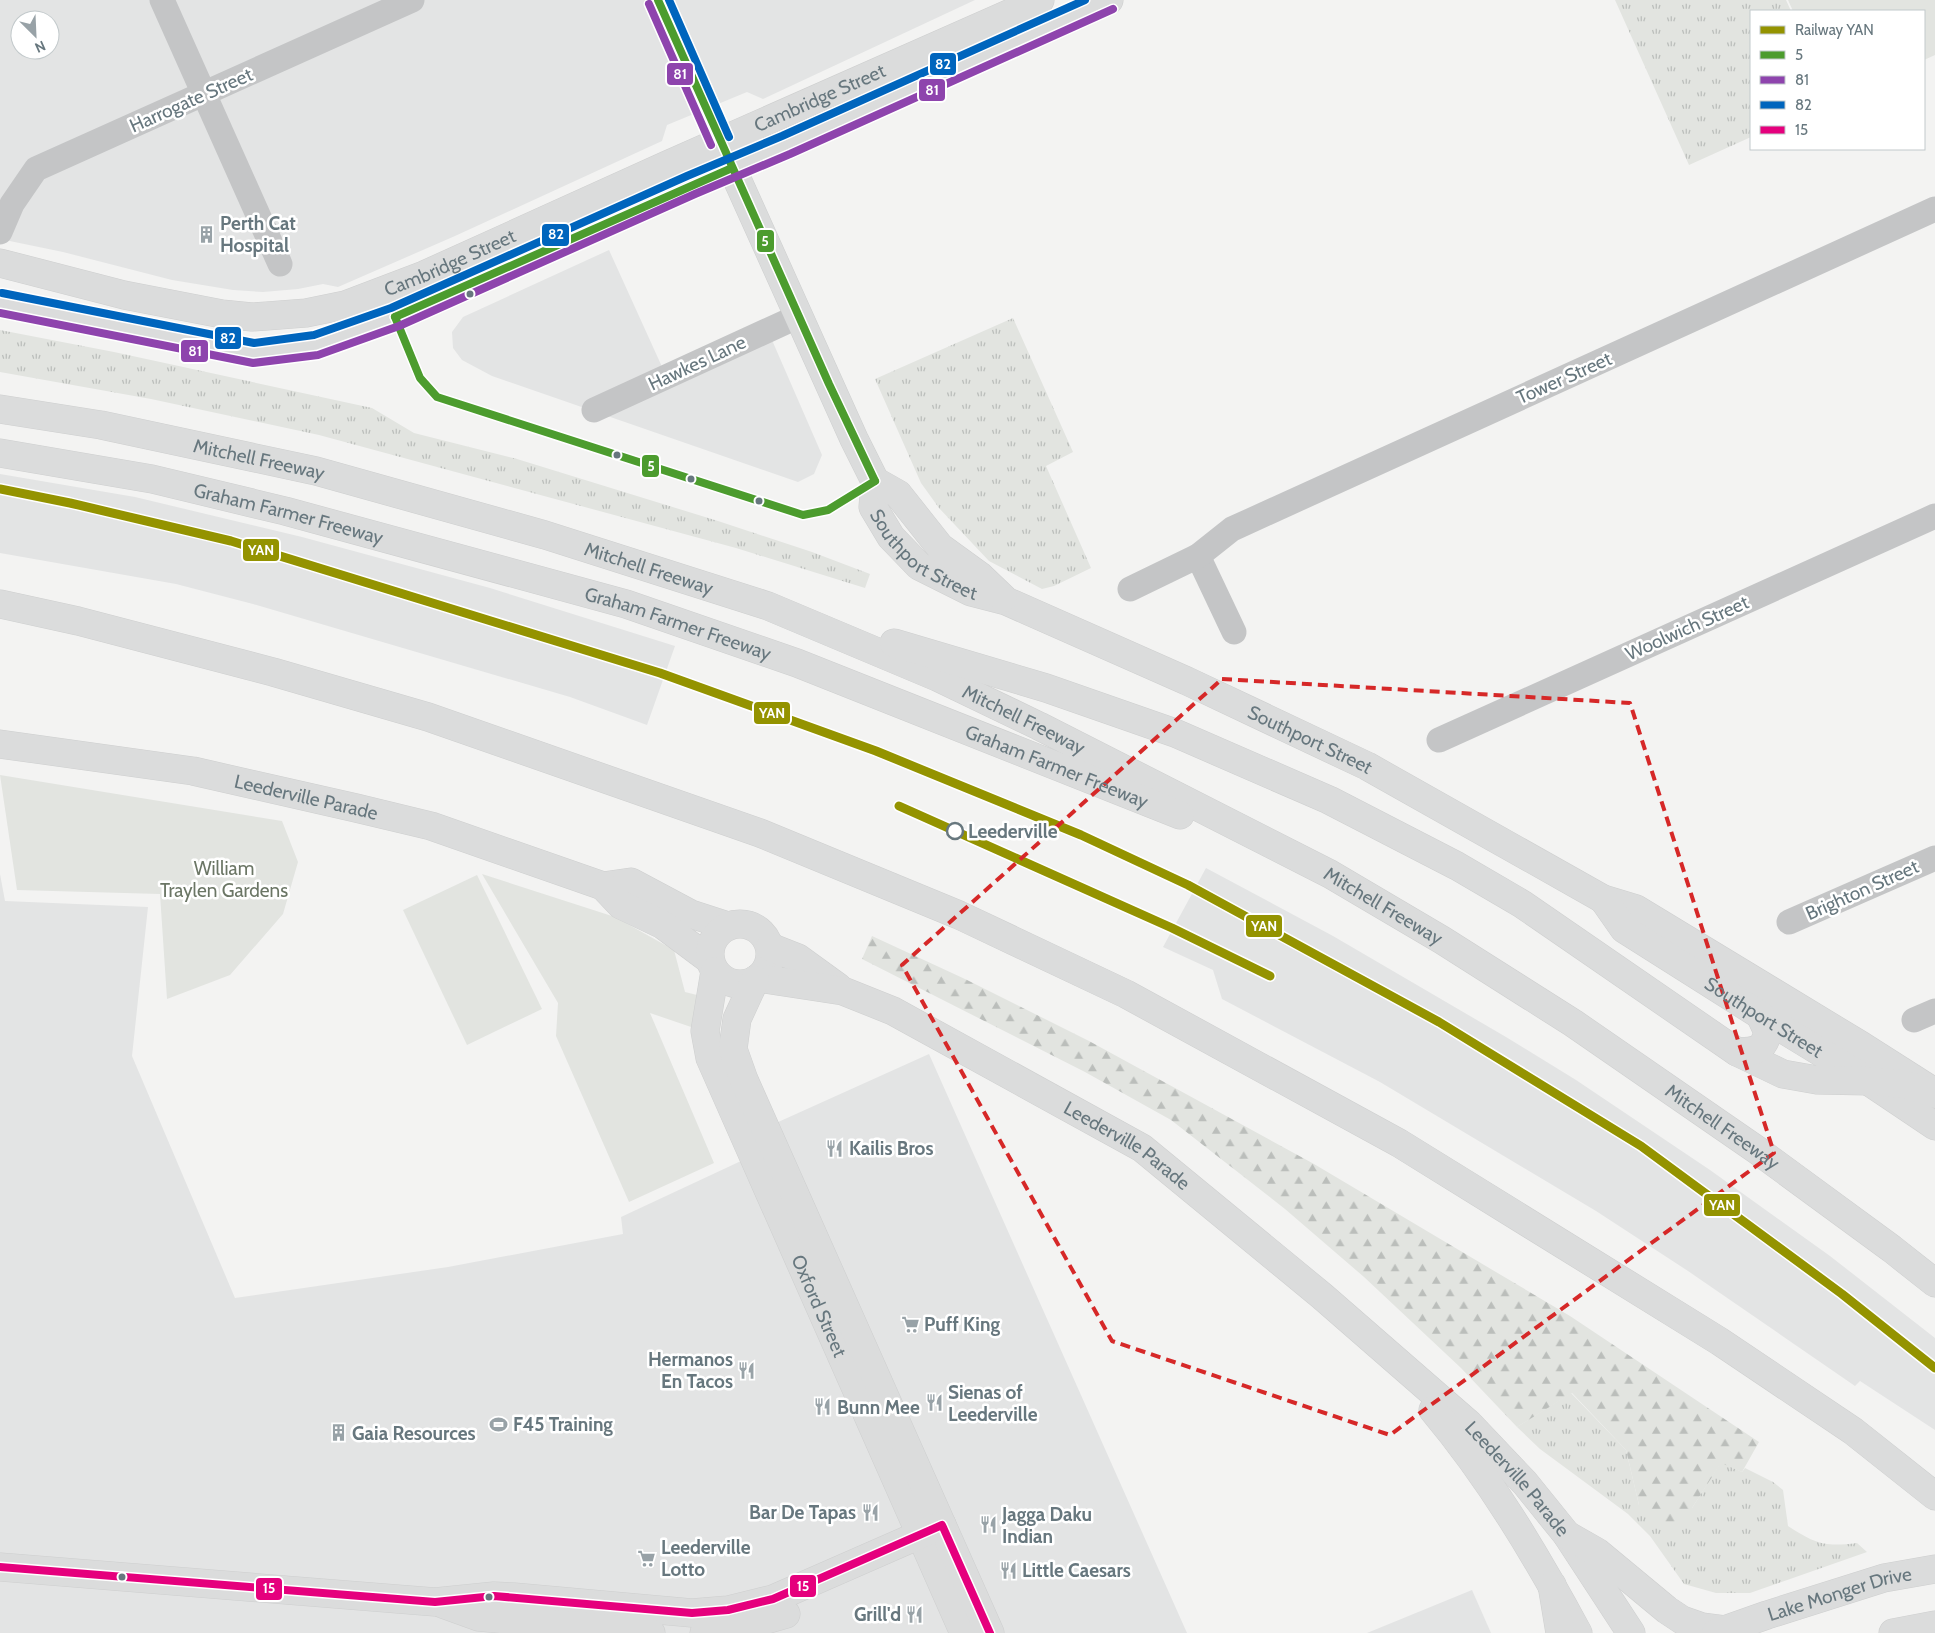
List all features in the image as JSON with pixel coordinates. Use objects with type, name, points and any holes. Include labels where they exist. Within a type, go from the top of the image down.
[{"type":"main road","name":"Cambridge Street","points":[[0,263],[124,295],[222,314],[252,317],[306,313],[345,305],[424,275],[720,141],[1040,0]]},
{"type":"main road","name":"Cambridge Street","points":[[0,303],[254,353],[316,345],[395,317],[1109,0]]},
{"type":"main road","name":"Southport Street","points":[[732,168],[854,440],[875,481],[873,507],[891,537],[918,566],[970,592],[1006,601],[1187,681],[1367,766],[1603,899],[1636,910],[1862,1046],[1935,1093]]},
{"type":"main road","name":"Mitchell Freeway","points":[[0,409],[101,425],[316,471],[545,536],[768,606],[937,678],[1014,714],[1330,874],[1442,940],[1573,1023],[1758,1150],[1935,1283]]},
{"type":"main road","name":"Graham Farmer Freeway","points":[[0,453],[152,479],[285,510],[626,604],[797,663],[1330,874]]},
{"type":"main road","points":[[0,604],[273,672],[428,717],[760,833],[959,915],[1126,994],[1399,1143],[1718,1341],[1853,1431],[1935,1496]]},
{"type":"main road","points":[[768,606],[1046,688],[1175,733],[1329,800],[1457,866],[1522,904],[1736,1052],[1783,1074],[1816,1080],[1903,1084],[1935,1093]]},
{"type":"main road","name":"Leederville Parade","points":[[0,744],[193,771],[431,826],[603,886],[621,905],[663,925],[712,965]]},
{"type":"main road","name":"Leederville Parade","points":[[603,886],[631,882],[676,906],[728,926]]},
{"type":"main road","name":"Southport Street","points":[[1603,899],[1624,929],[1868,1081],[1935,1126]]},
{"type":"main road","points":[[745,924],[754,927],[761,932],[770,947],[770,956],[765,972],[747,984],[729,982],[721,978],[712,965],[710,949],[713,940],[728,926],[745,924]]},
{"type":"main road","name":"Leederville Parade","points":[[770,947],[798,958],[844,991],[893,1011],[1142,1148],[1379,1346],[1469,1424],[1525,1483],[1567,1535],[1632,1633]]},
{"type":"main road","name":"Oxford Street","points":[[712,965],[705,1031],[710,1058],[935,1538],[990,1633]]},
{"type":"main road","name":"Leederville Parade","points":[[757,979],[844,991]]},
{"type":"main road","name":"Oxford Street","points":[[757,979],[737,1019],[733,1048],[935,1538],[964,1633]]},
{"type":"main road","points":[[1736,1052],[1755,1051],[1765,1044],[1768,1032],[1760,1015]]},
{"type":"main road","name":"Leederville Parade","points":[[1379,1346],[1455,1436],[1526,1540],[1578,1633]]},
{"type":"main road","points":[[1567,1535],[1597,1552],[1626,1574],[1662,1606],[1682,1620],[1721,1631]]},
{"type":"main road","points":[[0,1567],[436,1602],[479,1617],[657,1625],[692,1613],[728,1610],[773,1599],[935,1538]]},
{"type":"main road","points":[[704,1633],[731,1630],[781,1616],[935,1538]]},
{"type":"main road","name":"Lake Monger Drive","points":[[1721,1631],[1767,1614],[1884,1578],[1935,1570]]},
{"type":"main road","points":[[1552,1585],[1560,1633]]},
{"type":"main road","points":[[1893,1633],[1935,1625]]},
{"type":"street","points":[[162,0],[280,264]]},
{"type":"street","name":"Harrogate Street","points":[[0,232],[12,204],[36,169],[412,0]]},
{"type":"street","name":"Southport Street","points":[[658,0],[732,168]]},
{"type":"street","name":"Tower Street","points":[[1130,589],[1198,556],[1232,529],[1935,209]]},
{"type":"street","name":"Hawkes Lane","points":[[594,410],[799,316]]},
{"type":"street","name":"Woolwich Street","points":[[1438,740],[1935,516]]},
{"type":"street","points":[[1198,556],[1234,632]]},
{"type":"street","name":"Brighton Street","points":[[1790,922],[1935,858]]},
{"type":"highlighted area","points":[[1222,679],[1630,703],[1774,1153],[1390,1435],[1112,1341],[902,965]]},
{"type":"shaded area","points":[[0,0],[975,0],[763,99],[747,92],[667,125],[662,141],[455,236],[338,287],[323,284],[298,289],[263,292],[233,290],[172,280],[63,252],[0,239]]},
{"type":"shaded area","points":[[609,250],[663,369],[765,324],[822,455],[814,474],[798,482],[492,376],[462,360],[453,348],[452,332],[463,317]]},
{"type":"shaded area","points":[[0,474],[135,497],[302,537],[490,588],[675,646],[647,725],[570,697],[253,604],[176,584],[0,553]]},
{"type":"shaded area","points":[[1206,868],[1333,936],[1576,1080],[1710,1170],[1830,1256],[1935,1338],[1935,1430],[1860,1381],[1855,1386],[1688,1271],[1596,1211],[1380,1082],[1222,999],[1213,970],[1163,947]]},
{"type":"shaded area","points":[[0,874],[5,901],[148,907],[132,1056],[235,1298],[448,1267],[623,1234],[621,1217],[784,1141],[776,1123],[929,1054],[1187,1633],[0,1633]]},
{"type":"shaded area","points":[[1472,1590],[1491,1633],[1367,1633]]},
{"type":"green space","points":[[1615,0],[1786,0],[1791,10],[1750,10],[1750,137],[1689,165]]},
{"type":"green space","points":[[1788,0],[1935,0],[1935,55],[1925,60],[1925,10],[1793,10]]},
{"type":"green space","points":[[1013,318],[1073,452],[1046,466],[1091,568],[1054,586],[1042,589],[989,561],[939,508],[921,483],[875,379]]},
{"type":"green space","points":[[0,330],[114,352],[372,408],[414,433],[517,459],[718,521],[812,552],[870,574],[865,588],[736,548],[319,435],[151,399],[0,372]]},
{"type":"green space","name":"William Traylen Gardens","points":[[0,775],[282,821],[298,862],[283,914],[230,975],[167,999],[160,894],[17,890]]},
{"type":"green space","points":[[482,874],[615,917],[674,950],[685,992],[701,996],[694,1028],[650,1013],[714,1163],[629,1202],[556,1036],[558,1003]]},
{"type":"green space","points":[[477,875],[542,1009],[467,1045],[403,910]]},
{"type":"green space","points":[[872,936],[965,979],[1089,1041],[1314,1164],[1570,1316],[1759,1442],[1742,1472],[1721,1463],[1692,1508],[1664,1532],[1639,1505],[1626,1450],[1572,1393],[1517,1427],[1461,1368],[1364,1277],[1285,1209],[1171,1120],[1085,1072],[862,959]]},
{"type":"green space","points":[[1571,1393],[1626,1450],[1639,1505],[1692,1508],[1721,1462],[1742,1472],[1745,1468],[1773,1482],[1783,1490],[1788,1526],[1821,1543],[1836,1545],[1857,1543],[1867,1552],[1750,1593],[1716,1593],[1684,1584],[1650,1536],[1628,1514],[1540,1449],[1517,1427]]},
{"type":"rail line","name":"YAN","points":[[0,489],[70,503],[231,541],[660,673],[876,751],[1081,835],[1188,885],[1439,1022],[1641,1146],[1842,1294],[1935,1368]]},
{"type":"rail line","name":"YAN","points":[[899,806],[1172,928],[1270,976]]},
{"type":"transit line","name":"5","points":[[658,0],[829,384],[875,481]]},
{"type":"transit line","name":"82","points":[[669,0],[729,137]]},
{"type":"transit line","name":"82","points":[[2,293],[254,343],[314,335],[391,308],[1085,0]]},
{"type":"transit line","name":"81","points":[[649,4],[711,145]]},
{"type":"transit line","name":"81","points":[[0,313],[253,363],[318,355],[399,326],[1113,9]]},
{"type":"transit line","name":"5","points":[[395,317],[732,168]]},
{"type":"transit line","name":"5","points":[[395,317],[420,378],[437,397],[803,515],[828,510],[875,481]]},
{"type":"transit line","name":"15","points":[[0,1567],[435,1602],[494,1596],[692,1613],[728,1610],[773,1599],[942,1525],[990,1633]]},
{"type":"place","name":"Perth Cat Hospital","points":[[206,234]]},
{"type":"place","name":"Leederville","points":[[955,831]]},
{"type":"place","name":"Kailis Bros","points":[[835,1148]]},
{"type":"place","name":"Puff King","points":[[910,1324]]},
{"type":"place","name":"Hermanos En Tacos","points":[[747,1370]]},
{"type":"place","name":"Sienas of Leederville","points":[[934,1403]]},
{"type":"place","name":"Bunn Mee","points":[[823,1407]]},
{"type":"place","name":"F45 Training","points":[[499,1424]]},
{"type":"place","name":"Gaia Resources","points":[[338,1433]]},
{"type":"place","name":"Bar De Tapas","points":[[870,1512]]},
{"type":"place","name":"Jagga Daku Indian","points":[[988,1525]]},
{"type":"place","name":"Leederville Lotto","points":[[647,1558]]},
{"type":"place","name":"Little Caesars","points":[[1008,1570]]},
{"type":"place","name":"Grill'd","points":[[915,1614]]}]
